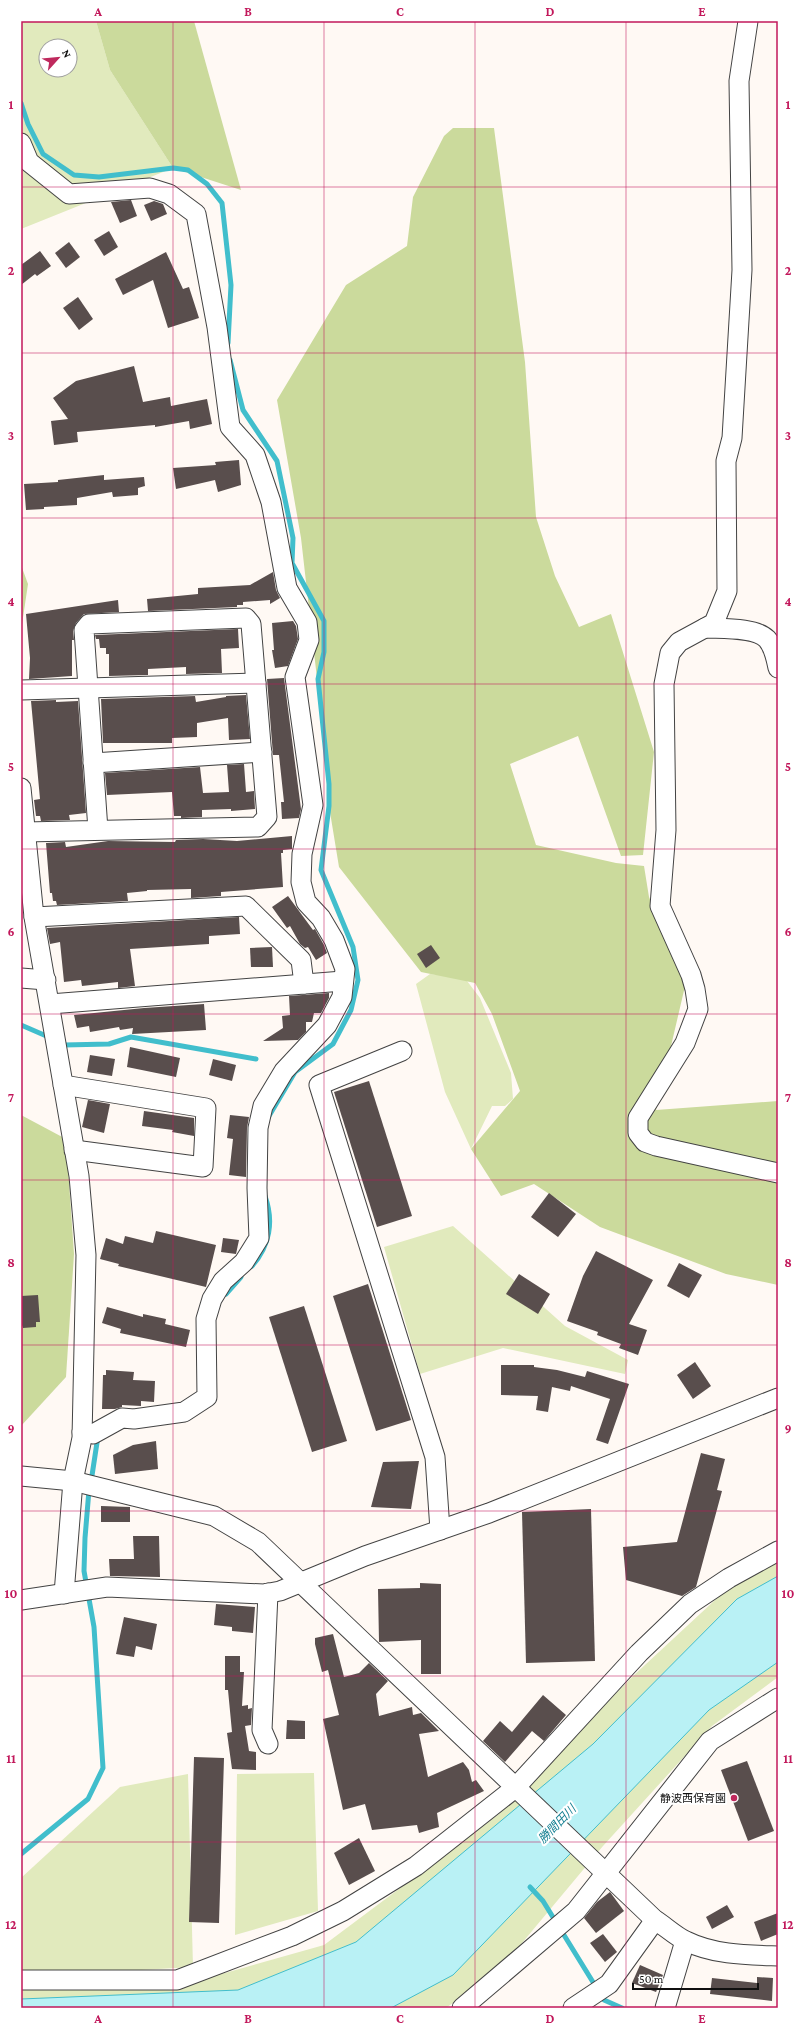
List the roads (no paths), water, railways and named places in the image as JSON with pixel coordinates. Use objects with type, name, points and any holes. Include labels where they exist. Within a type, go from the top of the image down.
[{"type":"street","points":[[748,21],[739,81],[742,270],[732,438],[726,461],[727,591],[714,623],[679,642],[670,653],[664,684],[666,830],[660,906],[691,975],[698,1009],[685,1043],[638,1118],[638,1133],[645,1142],[656,1146],[778,1172]]},
{"type":"street","points":[[21,143],[29,162],[69,194],[150,188],[169,194],[196,214],[217,327],[230,427],[255,455],[271,502],[287,588],[307,622],[309,640],[295,677],[313,805],[308,821],[302,854],[301,882],[306,902],[321,918],[334,940],[345,968],[342,997],[327,1025],[284,1072],[263,1106],[258,1128],[257,1188],[259,1238],[244,1262],[224,1281],[212,1299],[206,1319],[207,1397],[184,1412],[134,1419],[122,1418],[93,1434],[82,1432]]},
{"type":"street","points":[[25,832],[258,827],[267,818],[250,624],[246,618],[89,624],[84,630],[98,830]]},
{"type":"street","points":[[705,628],[749,631],[766,638],[775,652],[778,668]]},
{"type":"street","points":[[21,690],[256,683]]},
{"type":"street","points":[[93,763],[262,752]]},
{"type":"street","points":[[21,788],[34,917],[79,1176],[86,1254],[82,1432],[76,1482],[71,1593]]},
{"type":"street","points":[[34,917],[246,906],[301,960],[304,984]]},
{"type":"street","points":[[21,978],[46,980]]},
{"type":"street","points":[[50,1004],[343,981]]},
{"type":"street","points":[[402,1051],[319,1085],[435,1457],[440,1530]]},
{"type":"street","points":[[63,1085],[206,1108],[203,1167],[74,1150]]},
{"type":"street","points":[[21,1600],[99,1588],[268,1593],[280,1591],[365,1556],[489,1513],[778,1398]]},
{"type":"street","points":[[21,1476],[76,1482],[214,1516],[258,1542],[655,1920],[685,1941],[712,1950],[737,1954],[778,1956]]},
{"type":"street","points":[[21,1980],[177,1980],[215,1967],[233,1957],[292,1936],[342,1911],[416,1866],[515,1788],[639,1653],[690,1604],[729,1578],[778,1551]]},
{"type":"street","points":[[268,1593],[262,1730],[268,1744]]},
{"type":"street","points":[[462,2008],[576,1911],[607,1874],[710,1741],[778,1698]]},
{"type":"street","points":[[573,2008],[608,1985],[655,1920]]},
{"type":"street","points":[[665,2008],[685,1941]]},
{"type":"water","name":"勝間田川","points":[[778,1576],[778,1662],[709,1710],[453,1975],[391,2008],[21,2008],[21,1999],[238,1990],[356,1942],[593,1744],[737,1599]]},
{"type":"waterway","points":[[21,103],[28,124],[43,154],[74,175],[99,177],[173,168],[188,170],[207,184],[222,203],[231,285],[228,343]]},
{"type":"waterway","points":[[230,360],[243,410],[277,461],[293,538],[292,563],[324,621],[324,652],[318,679],[329,784],[329,806],[321,870],[353,947],[358,980],[351,1010],[333,1044],[295,1072],[269,1116]]},
{"type":"waterway","points":[[21,1025],[51,1038]]},
{"type":"waterway","points":[[60,1042],[64,1045],[109,1044],[131,1037],[256,1059]]},
{"type":"waterway","points":[[252,1266],[263,1250],[269,1233],[270,1224],[268,1205],[265,1196]]},
{"type":"waterway","points":[[226,1294],[241,1277]]},
{"type":"waterway","points":[[91,1482],[98,1436]]},
{"type":"waterway","points":[[21,1854],[88,1799],[103,1768],[94,1627],[84,1571],[89,1490]]},
{"type":"waterway","points":[[530,1887],[543,1901],[604,2000],[622,2008]]},
{"type":"place","name":"静波西保育園","points":[[734,1798]]}]
